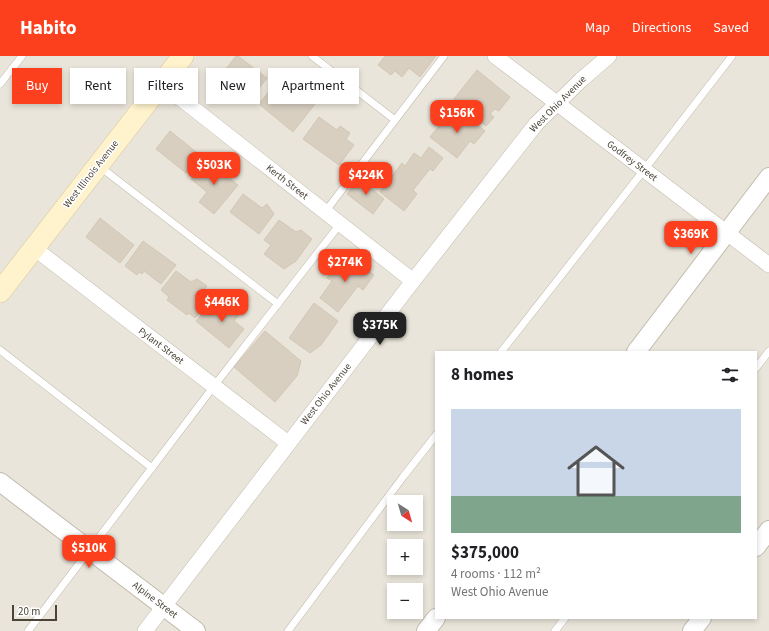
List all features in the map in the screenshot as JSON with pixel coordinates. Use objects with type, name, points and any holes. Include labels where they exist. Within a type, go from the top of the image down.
[{"type":"main road","name":"West Illinois Avenue","points":[[174,68],[183,56]]},
{"type":"main road","name":"West Illinois Avenue","points":[[0,292],[145,104]]},
{"type":"street","name":"Godfrey Street","points":[[495,56],[769,266]]},
{"type":"street","name":"West Ohio Avenue","points":[[145,631],[288,443],[536,124],[581,80],[609,56]]},
{"type":"street","name":"Kerth Street","points":[[187,104],[413,281]]},
{"type":"street","points":[[637,351],[769,177]]},
{"type":"street","name":"Pylant Street","points":[[34,248],[288,443]]},
{"type":"street","name":"Alpine Street","points":[[0,482],[196,631]]},
{"type":"street","points":[[757,546],[769,530]]},
{"type":"street","points":[[426,631],[435,619]]},
{"type":"street","points":[[692,631],[701,619]]},
{"type":"lane","points":[[0,84],[22,56]]},
{"type":"lane","points":[[312,56],[395,120]]},
{"type":"lane","points":[[325,212],[444,56]]},
{"type":"lane","points":[[502,351],[732,56]]},
{"type":"lane","points":[[98,165],[278,304]]},
{"type":"lane","points":[[28,631],[214,386],[340,224]]},
{"type":"lane","points":[[0,350],[152,468]]},
{"type":"lane","points":[[757,367],[769,351]]},
{"type":"lane","points":[[288,631],[435,436]]},
{"type":"lane","points":[[555,631],[564,619]]},
{"type":"shaded area","points":[[0,56],[769,56],[769,631],[0,631]]},
{"type":"building","points":[[236,56],[238,56],[254,68],[227,68]]},
{"type":"building","points":[[385,56],[436,56],[420,77],[409,68],[402,77],[395,71],[391,75],[378,65]]},
{"type":"building","points":[[477,70],[510,97],[499,111],[495,109],[490,114],[494,117],[486,126],[454,99]]},
{"type":"building","points":[[260,73],[267,78],[260,87]]},
{"type":"building","points":[[268,92],[268,104],[315,104],[293,132],[259,104]]},
{"type":"building","points":[[462,112],[485,131],[474,144],[470,141],[457,158],[430,137],[449,114],[457,120]]},
{"type":"building","points":[[319,117],[337,130],[340,126],[350,133],[346,139],[354,145],[339,165],[303,139]]},
{"type":"building","points":[[170,131],[200,155],[186,173],[156,149]]},
{"type":"building","points":[[429,147],[443,158],[433,171],[430,169],[413,190],[417,194],[404,211],[380,192],[402,163],[405,166],[414,153],[421,158]]},
{"type":"building","points":[[206,159],[238,185],[214,214],[199,202],[207,192],[191,179]]},
{"type":"building","points":[[359,179],[384,199],[373,214],[347,194]]},
{"type":"building","points":[[243,194],[262,208],[267,204],[274,214],[259,234],[230,212]]},
{"type":"building","points":[[100,218],[134,245],[120,263],[86,237]]},
{"type":"building","points":[[279,220],[296,232],[301,230],[312,239],[296,261],[284,269],[264,254],[271,245],[264,240]]},
{"type":"building","points":[[143,241],[176,265],[161,284],[144,271],[142,274],[139,272],[137,275],[125,266]]},
{"type":"building","points":[[349,257],[374,275],[363,290],[358,286],[338,312],[320,298],[332,281],[327,278],[338,263],[342,266]]},
{"type":"building","points":[[176,271],[191,282],[197,279],[207,286],[202,292],[211,299],[195,318],[189,313],[187,315],[167,300],[169,297],[161,290]]},
{"type":"building","points":[[230,301],[242,311],[234,321],[244,329],[229,348],[196,321],[211,303],[221,311]]},
{"type":"building","points":[[314,303],[338,321],[321,345],[310,353],[289,338]]},
{"type":"building","points":[[265,331],[301,361],[297,376],[275,402],[234,367]]}]
